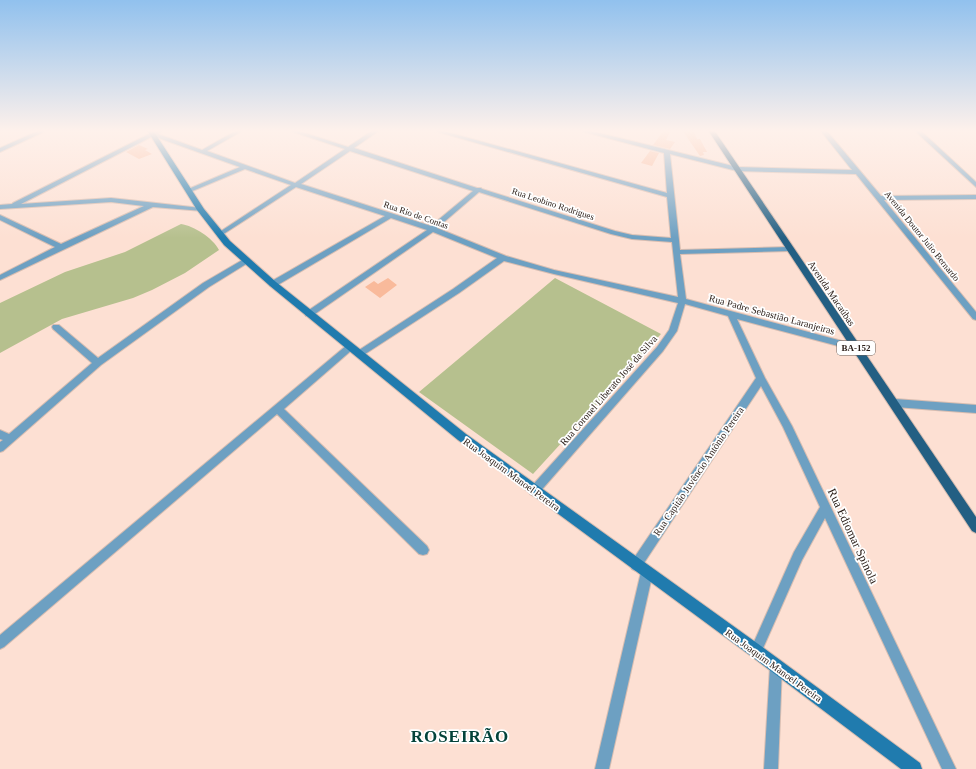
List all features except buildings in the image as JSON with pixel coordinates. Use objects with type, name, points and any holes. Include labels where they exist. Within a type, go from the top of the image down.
[{"type":"main road","name":"Avenida Macaúbas","points":[[736,166],[790,249],[895,403],[976,527]]},
{"type":"street","points":[[0,212],[88,166]]},
{"type":"street","name":"Rua Joaquim Manoel Pereira","points":[[173,166],[201,210],[227,243],[309,314],[462,437],[534,491],[756,651],[914,769]]},
{"type":"street","name":"Rua Rio de Contas","points":[[242,166],[432,229],[503,258],[567,275],[682,301]]},
{"type":"street","points":[[220,234],[324,166]]},
{"type":"street","name":"Rua Leobino Rodrigues","points":[[406,166],[623,236],[676,240]]},
{"type":"street","points":[[562,166],[670,196]]},
{"type":"street","name":"Rua Coronel Liberato José da Silva","points":[[534,491],[668,340],[673,331],[682,301],[668,166]]},
{"type":"street","points":[[725,166],[738,169],[858,172]]},
{"type":"street","name":"Avenida Doutor Julio Bernardo","points":[[853,166],[976,317]]},
{"type":"street","points":[[955,166],[976,185]]},
{"type":"street","points":[[188,191],[245,167]]},
{"type":"street","points":[[309,314],[432,229],[479,189]]},
{"type":"street","points":[[879,198],[976,197]]},
{"type":"street","points":[[0,207],[111,200],[201,210]]},
{"type":"street","points":[[0,278],[61,247],[151,205]]},
{"type":"street","points":[[273,284],[391,216]]},
{"type":"street","points":[[0,217],[61,247]]},
{"type":"street","points":[[677,252],[790,249]]},
{"type":"street","points":[[359,354],[456,291],[503,258]]},
{"type":"street","points":[[0,448],[98,363],[206,285],[248,261]]},
{"type":"street","name":"Rua Padre Sebastião Laranjeiras","points":[[682,301],[732,316],[857,348]]},
{"type":"street","name":"Rua Ediomar Spinola","points":[[732,316],[760,378],[787,426],[949,769]]},
{"type":"street","points":[[56,327],[98,363]]},
{"type":"street","points":[[0,642],[350,347]]},
{"type":"street","name":"Rua Capitão Juvêncio Antônio Pereira","points":[[602,769],[642,569],[760,378]]},
{"type":"street","points":[[895,403],[976,409]]},
{"type":"street","points":[[277,408],[423,550]]},
{"type":"street","points":[[0,434],[10,439]]},
{"type":"street","points":[[756,651],[798,556],[826,508]]},
{"type":"street","points":[[771,769],[776,666]]},
{"type":"green space","points":[[181,224],[192,227],[203,233],[219,250],[185,273],[152,290],[133,298],[62,319],[0,353],[0,303],[65,272],[125,252]]},
{"type":"green space","points":[[555,278],[661,334],[533,474],[419,392]]},
{"type":"district","name":"ROSEIRÃO","points":[[460,736]]}]
